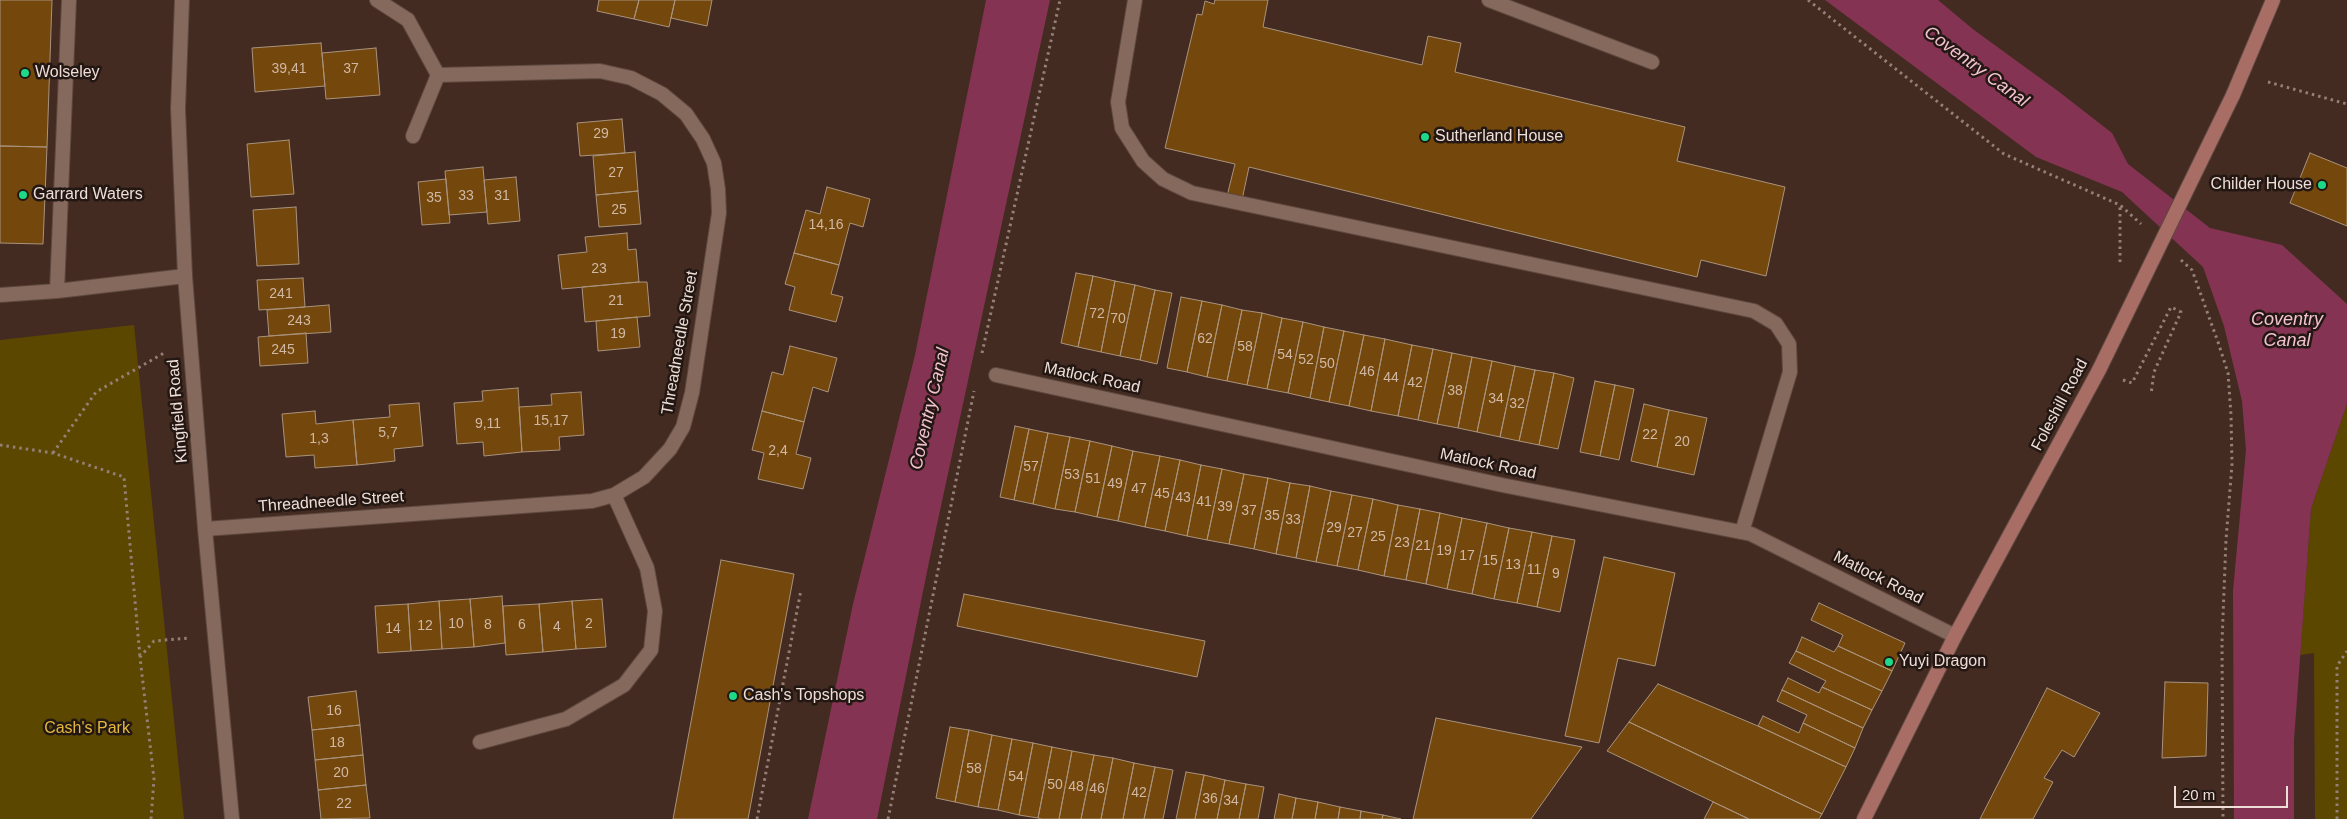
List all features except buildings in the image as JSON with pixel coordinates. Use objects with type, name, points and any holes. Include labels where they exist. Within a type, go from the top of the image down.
[{"type":"main road","name":"Foleshill Road","points":[[1864,819],[1955,636],[2099,370],[2233,95],[2273,0]]},
{"type":"street","points":[[57,291],[69,0]]},
{"type":"street","name":"Kingfield Road","points":[[182,0],[178,109],[186,276],[205,529],[232,819]]},
{"type":"street","points":[[377,0],[408,20],[438,75],[413,136]]},
{"type":"street","points":[[1135,0],[1118,102],[1122,128],[1142,161],[1163,179],[1192,193],[1754,311],[1776,324],[1790,344],[1790,372],[1742,532]]},
{"type":"street","points":[[1489,0],[1652,62]]},
{"type":"street","name":"Threadneedle Street","points":[[205,529],[592,501],[614,495],[644,477],[670,449],[683,427],[692,393],[719,213],[714,163],[703,139],[686,114],[662,94],[631,78],[600,71],[438,75]]},
{"type":"street","points":[[0,295],[57,291],[186,276]]},
{"type":"street","name":"Matlock Road","points":[[996,375],[1492,483],[1751,534],[1955,636]]},
{"type":"street","points":[[480,742],[566,719],[624,685],[651,650],[655,611],[647,568],[614,495]]},
{"type":"path","points":[[980,362],[1060,0]]},
{"type":"path","points":[[2242,74],[2347,104]]},
{"type":"path","points":[[2120,205],[2120,264]]},
{"type":"path","points":[[2099,370],[2132,384],[2171,307],[2182,312],[2154,372],[2152,394]]},
{"type":"path","points":[[53,453],[96,392],[158,355],[191,344]]},
{"type":"path","points":[[888,819],[976,382]]},
{"type":"path","points":[[0,445],[53,453],[124,477],[140,657],[154,778],[151,819]]},
{"type":"path","points":[[756,819],[801,590]]},
{"type":"path","points":[[140,657],[154,641],[215,636]]},
{"type":"path","points":[[2337,819],[2337,666],[2347,651]]},
{"type":"green space","name":"Cash's Park","points":[[134,325],[184,819],[0,819],[0,340]]},
{"type":"green space","points":[[2347,404],[2347,819],[2315,819],[2314,653],[2300,655],[2311,509]]},
{"type":"water","name":"Coventry Canal","points":[[986,0],[1050,0],[930,557],[877,819],[808,819],[853,604],[915,355]]},
{"type":"water","name":"Coventry Canal","points":[[1825,0],[1938,0],[1974,30],[2112,133],[2128,164],[2210,228],[2282,245],[2347,304],[2347,404],[2311,509],[2294,740],[2294,819],[2234,819],[2233,591],[2246,450],[2242,401],[2224,326],[2203,267],[2122,192],[2036,157]]},
{"type":"place","name":"Wolseley","points":[[25,73]]},
{"type":"place","name":"Sutherland House","points":[[1425,137]]},
{"type":"place","name":"Childer House","points":[[2322,185]]},
{"type":"place","name":"Garrard Waters","points":[[23,195]]},
{"type":"place","name":"Yuyi Dragon","points":[[1889,662]]},
{"type":"place","name":"Cash's Topshops","points":[[733,696]]}]
